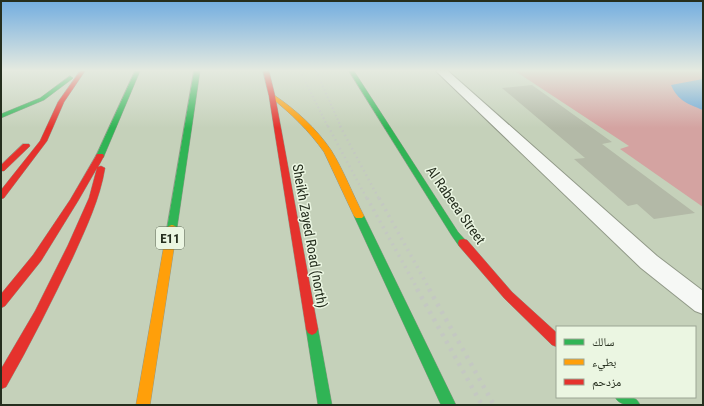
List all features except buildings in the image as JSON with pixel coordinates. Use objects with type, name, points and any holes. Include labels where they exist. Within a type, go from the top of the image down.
[{"type":"main road","points":[[1,116],[42,100],[54,90]]},
{"type":"main road","points":[[1,196],[43,141],[61,102],[70,90]]},
{"type":"main road","points":[[1,303],[49,241],[102,153],[130,90]]},
{"type":"main road","name":"E11","points":[[143,405],[193,90]]},
{"type":"main road","name":"Sheikh Zayed Road (north)","points":[[270,90],[325,405]]},
{"type":"main road","name":"Al Rabeea Street","points":[[363,90],[455,234],[508,295],[556,340]]},
{"type":"main road","points":[[272,96],[285,104],[308,125],[328,152],[449,405]]},
{"type":"main road","points":[[1,169],[20,152],[54,116]]},
{"type":"main road","points":[[1,382],[43,306],[91,204],[100,176],[102,153]]},
{"type":"main road","points":[[623,398],[633,405]]},
{"type":"street","points":[[461,90],[649,262],[703,304]]},
{"type":"shaded area","points":[[544,90],[703,90],[703,207],[620,149],[629,146]]},
{"type":"water","points":[[674,90],[703,90],[703,110],[688,104],[677,95]]},
{"type":"railway","points":[[309,90],[328,127]]},
{"type":"railway","points":[[324,90],[341,127]]},
{"type":"railway","points":[[328,126],[367,199]]},
{"type":"railway","points":[[340,126],[379,199]]},
{"type":"railway","points":[[367,198],[418,290]]},
{"type":"railway","points":[[379,198],[430,290]]},
{"type":"railway","points":[[417,289],[482,405]]},
{"type":"railway","points":[[429,289],[494,405]]},
{"type":"traffic: fast","points":[[1,116],[42,99],[54,90]]},
{"type":"traffic: fast","points":[[100,156],[130,90]]},
{"type":"traffic: fast","points":[[172,228],[194,90]]},
{"type":"traffic: fast","points":[[363,90],[455,234],[463,243]]},
{"type":"traffic: fast","points":[[359,216],[449,405]]},
{"type":"traffic: fast","points":[[312,329],[325,405]]},
{"type":"traffic: fast","points":[[623,398],[633,405]]},
{"type":"traffic: slow","points":[[272,96],[295,115],[328,152],[359,216]]},
{"type":"traffic: slow","points":[[143,405],[172,228]]},
{"type":"traffic: jam","points":[[1,196],[43,141],[61,102],[70,90]]},
{"type":"traffic: jam","points":[[271,90],[312,329]]},
{"type":"traffic: jam","points":[[1,169],[26,146]]},
{"type":"traffic: jam","points":[[1,303],[37,258],[74,201],[100,156]]},
{"type":"traffic: jam","points":[[1,382],[39,315],[73,245],[93,198],[101,168]]},
{"type":"traffic: jam","points":[[463,243],[508,295],[556,340]]}]
